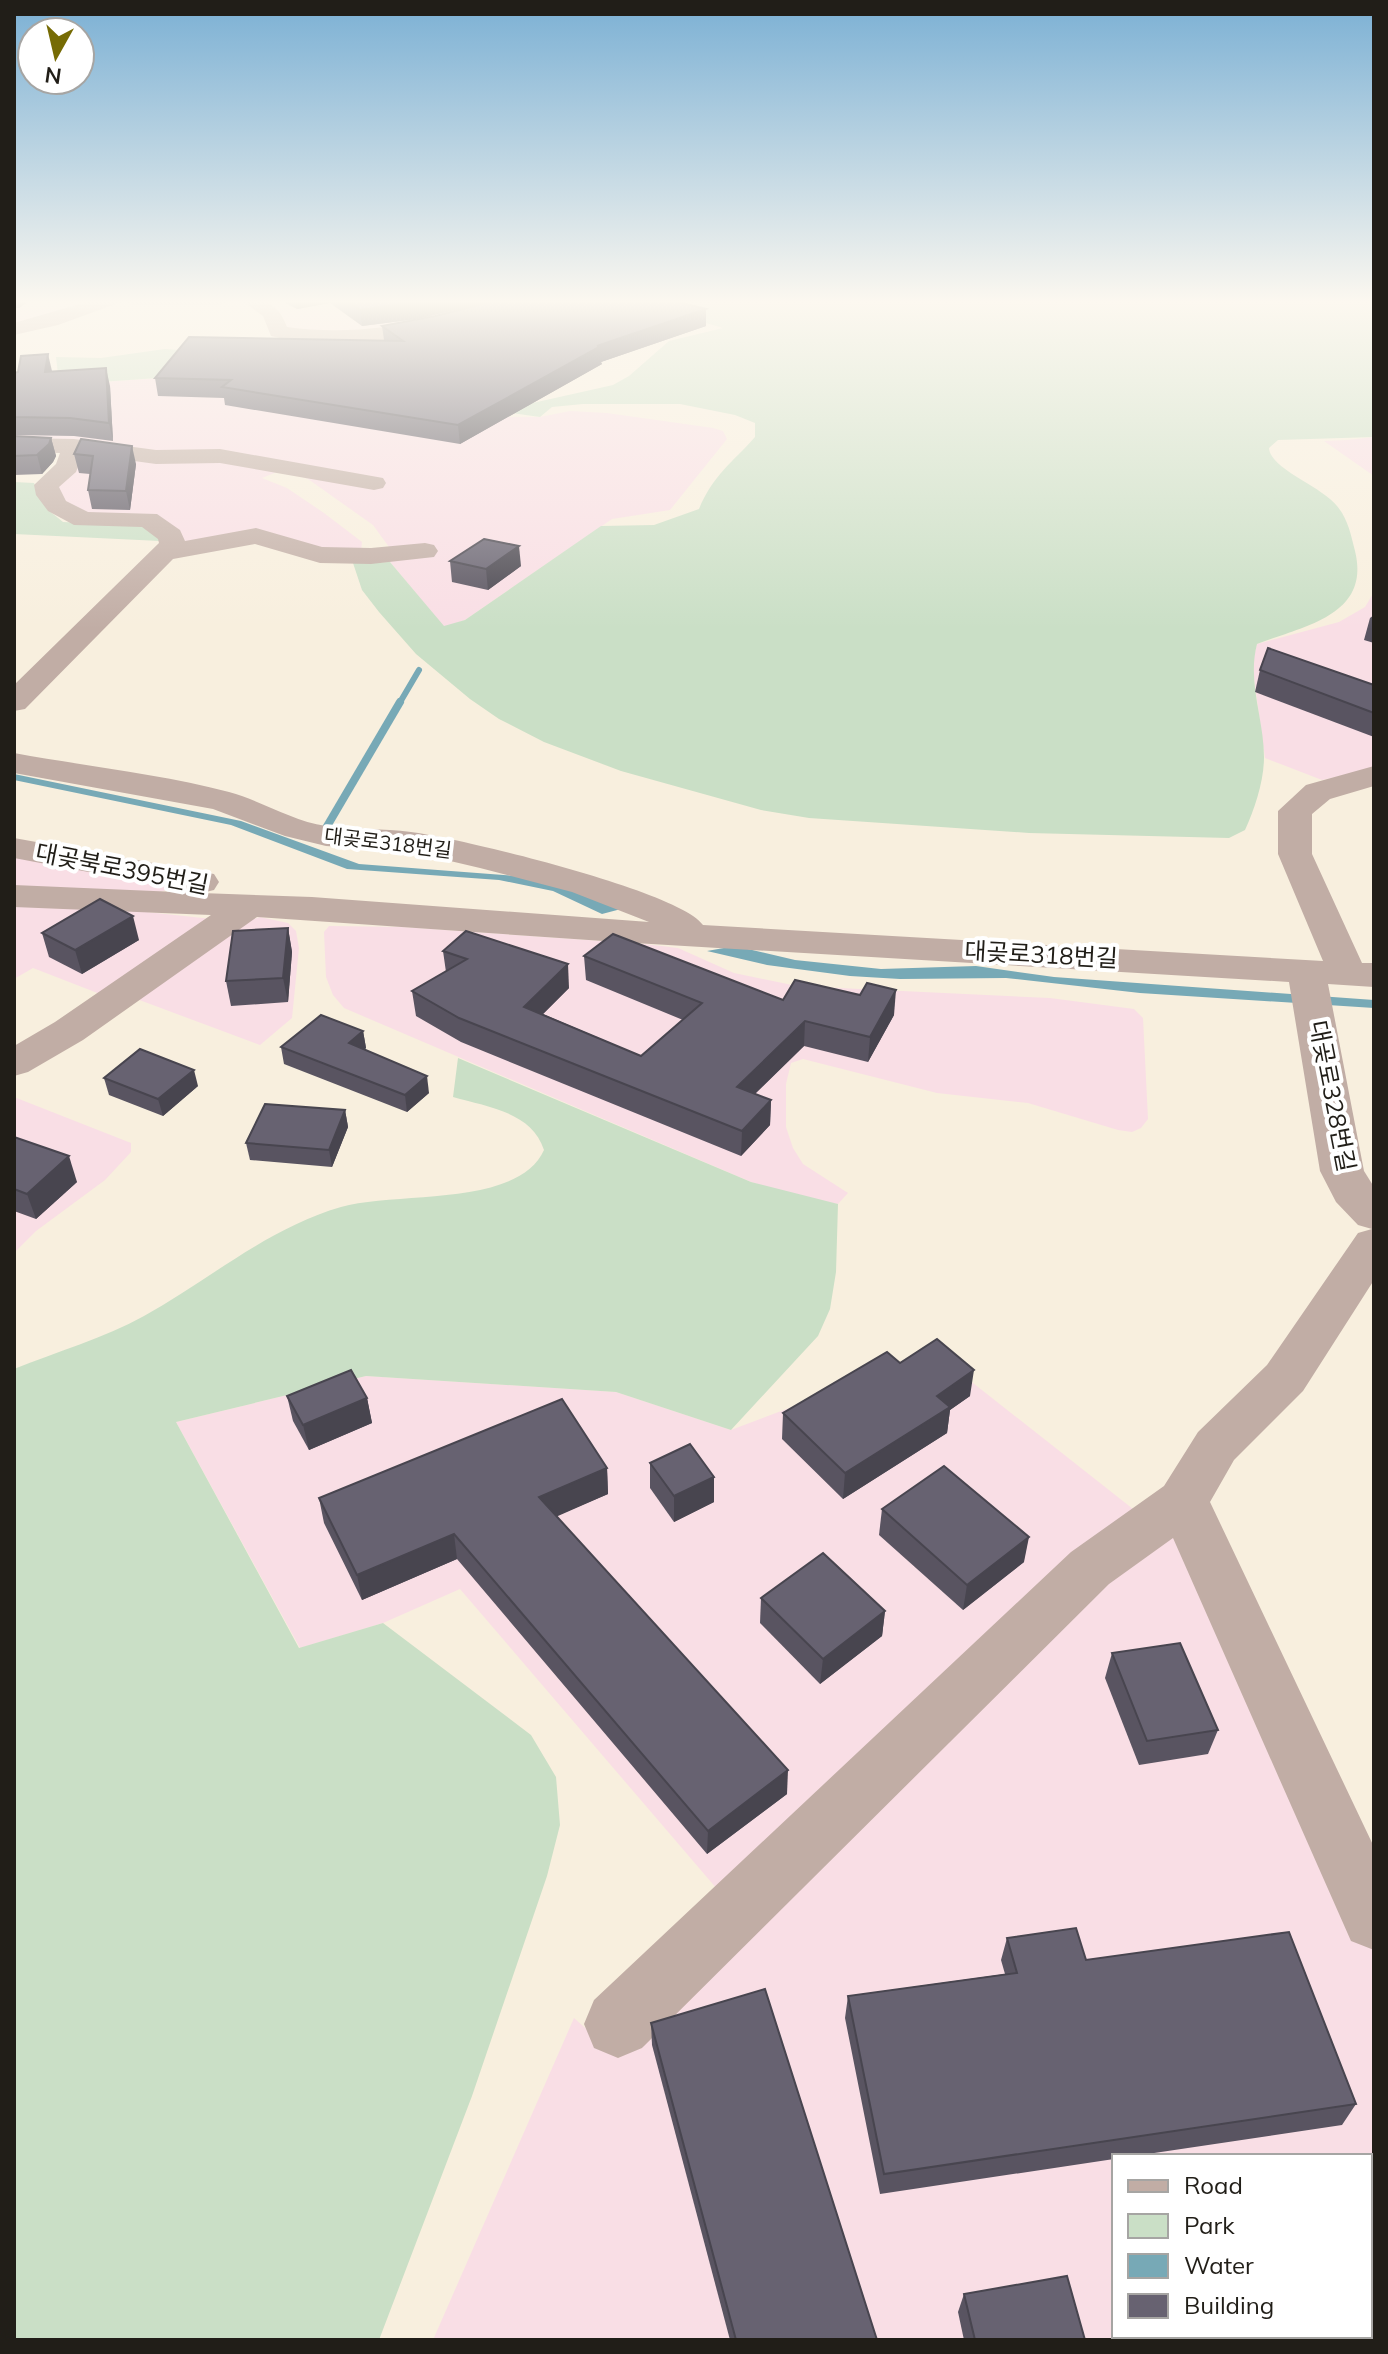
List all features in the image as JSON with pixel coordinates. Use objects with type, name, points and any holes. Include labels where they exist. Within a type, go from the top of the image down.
[{"type":"street","points":[[14,445],[74,446],[156,457],[201,455],[257,461],[324,477],[374,483]]},
{"type":"street","points":[[14,702],[172,544],[171,536],[148,519],[83,520],[57,506],[48,495],[46,485],[67,467],[74,446]]},
{"type":"street","points":[[165,553],[256,536],[320,555],[371,556],[425,551]]},
{"type":"street","name":"대곶로318번길","points":[[14,763],[207,797],[326,836],[412,842],[484,858],[585,884],[647,907],[708,936]]},
{"type":"street","points":[[1361,974],[1295,854],[1295,811],[1318,792],[1374,776]]},
{"type":"street","name":"대곶북로395번길","points":[[14,848],[190,878],[262,906]]},
{"type":"street","name":"대곶로318번길","points":[[14,896],[262,906],[708,936],[1310,990],[1361,974]]},
{"type":"street","points":[[14,1063],[262,906]]},
{"type":"street","name":"대곶로328번길","points":[[1310,990],[1342,1171],[1352,1191],[1374,1214]]},
{"type":"street","points":[[618,2024],[1090,1568],[1183,1501],[1216,1446],[1285,1378],[1374,1244]]},
{"type":"street","points":[[1183,1501],[1374,1918]]},
{"type":"shaded area","points":[[14,409],[436,409],[509,417],[540,417],[570,411],[713,428],[723,431],[727,439],[670,510],[612,519],[465,620],[444,627],[390,562],[389,547],[373,525],[308,479],[282,470],[262,478],[287,488],[324,513],[362,542],[361,552],[334,552],[251,529],[190,542],[82,515],[55,492],[81,453],[14,441]]},
{"type":"shaded area","points":[[1374,437],[1374,476],[1324,441],[1347,440]]},
{"type":"shaded area","points":[[1374,592],[1374,769],[1322,780],[1265,758],[1252,664],[1257,644],[1339,622],[1365,607]]},
{"type":"shaded area","points":[[14,854],[172,885],[170,889],[160,892],[14,886]]},
{"type":"shaded area","points":[[14,905],[128,910],[212,919],[100,994],[33,968],[14,979]]},
{"type":"shaded area","points":[[260,917],[288,923],[296,931],[299,948],[292,1018],[260,1045],[134,998],[244,922]]},
{"type":"shaded area","points":[[329,926],[402,927],[645,944],[678,948],[734,973],[797,986],[1050,998],[1134,1009],[1143,1018],[1148,1119],[1141,1128],[1132,1132],[1118,1130],[1028,1103],[937,1093],[803,1059],[791,1063],[786,1084],[786,1127],[793,1148],[803,1164],[848,1193],[838,1204],[792,1195],[751,1182],[344,1008],[333,995],[326,977],[324,932]]},
{"type":"shaded area","points":[[14,1097],[131,1143],[131,1152],[105,1180],[36,1231],[14,1253]]},
{"type":"shaded area","points":[[935,1353],[1133,1509],[717,1889],[460,1589],[383,1623],[300,1648],[176,1422],[366,1376],[616,1392],[731,1430]]},
{"type":"shaded area","points":[[1205,1517],[1374,1875],[1374,2340],[433,2340],[574,2018],[619,2058],[963,1715],[1131,1559]]},
{"type":"green space","points":[[507,409],[550,409],[540,417],[497,411]]},
{"type":"green space","points":[[704,409],[1374,409],[1374,437],[1278,440],[1269,448],[1272,456],[1287,471],[1321,492],[1341,511],[1352,539],[1357,573],[1353,590],[1343,604],[1329,615],[1257,644],[1254,672],[1264,766],[1245,830],[1229,838],[1029,833],[809,818],[761,810],[621,771],[544,742],[499,719],[416,654],[362,590],[353,563],[390,562],[444,626],[465,620],[601,526],[654,525],[699,509],[717,478],[755,437],[755,423]]},
{"type":"green space","points":[[14,482],[34,483],[47,509],[63,522],[144,526],[153,531],[160,541],[14,534]]},
{"type":"green space","points":[[458,1058],[751,1182],[838,1204],[836,1272],[830,1309],[818,1336],[731,1430],[616,1392],[366,1376],[176,1422],[299,1648],[383,1623],[531,1735],[556,1777],[560,1825],[547,1876],[472,2096],[379,2340],[14,2340],[14,1369],[129,1324],[264,1241],[314,1216],[364,1202],[483,1189],[509,1181],[530,1168],[544,1150],[530,1127],[507,1113],[453,1097]]},
{"type":"water","points":[[14,774],[241,821],[359,864],[516,876],[559,886],[621,909],[602,914],[553,891],[499,880],[347,869],[231,825],[14,780]]},
{"type":"water","points":[[735,946],[795,960],[881,969],[976,966],[1054,977],[1374,1000],[1374,1008],[1140,993],[1006,978],[850,976],[767,965],[707,951]]},
{"type":"building","points":[[14,409],[108,409],[109,423],[70,418],[14,417]]},
{"type":"building","points":[[358,409],[487,409],[458,425]]},
{"type":"building","points":[[14,436],[51,438],[37,455],[14,456]]},
{"type":"building","points":[[81,439],[132,446],[126,491],[88,490],[93,456],[74,454]]},
{"type":"building","points":[[484,539],[519,546],[486,569],[450,561]]},
{"type":"building","points":[[1268,648],[1374,685],[1374,713],[1260,670]]},
{"type":"building","points":[[100,899],[133,916],[75,950],[42,933]]},
{"type":"building","points":[[288,928],[283,978],[226,981],[233,931]]},
{"type":"building","points":[[466,931],[568,964],[524,1007],[641,1056],[702,1003],[584,956],[613,934],[783,1000],[795,980],[860,995],[867,983],[896,990],[870,1037],[805,1021],[737,1087],[771,1100],[742,1131],[459,1018],[412,991],[467,959],[443,951]]},
{"type":"building","points":[[321,1015],[363,1031],[349,1043],[427,1076],[405,1095],[281,1047]]},
{"type":"building","points":[[140,1049],[194,1070],[158,1099],[104,1078]]},
{"type":"building","points":[[265,1104],[345,1110],[329,1150],[246,1143]]},
{"type":"building","points":[[14,1137],[69,1156],[27,1194],[14,1189]]},
{"type":"building","points":[[937,1339],[974,1370],[937,1396],[950,1407],[845,1473],[783,1413],[887,1352],[900,1363]]},
{"type":"building","points":[[351,1370],[367,1398],[303,1425],[287,1396]]},
{"type":"building","points":[[562,1399],[607,1468],[539,1497],[788,1770],[708,1831],[454,1534],[357,1575],[319,1498]]},
{"type":"building","points":[[690,1444],[714,1477],[674,1496],[650,1463]]},
{"type":"building","points":[[944,1466],[1029,1537],[967,1585],[882,1509]]},
{"type":"building","points":[[823,1553],[885,1611],[823,1659],[761,1598]]},
{"type":"building","points":[[1180,1643],[1218,1730],[1147,1741],[1112,1653]]},
{"type":"building","points":[[1076,1928],[1086,1960],[1289,1932],[1356,2104],[884,2174],[848,1996],[1017,1973],[1007,1938]]},
{"type":"building","points":[[765,1989],[877,2340],[736,2340],[651,2023]]},
{"type":"building","points":[[1067,2276],[1085,2340],[975,2340],[964,2294]]},
{"type":"waterway","points":[[399,704],[419,670]]},
{"type":"waterway","points":[[326,828],[400,702]]}]
